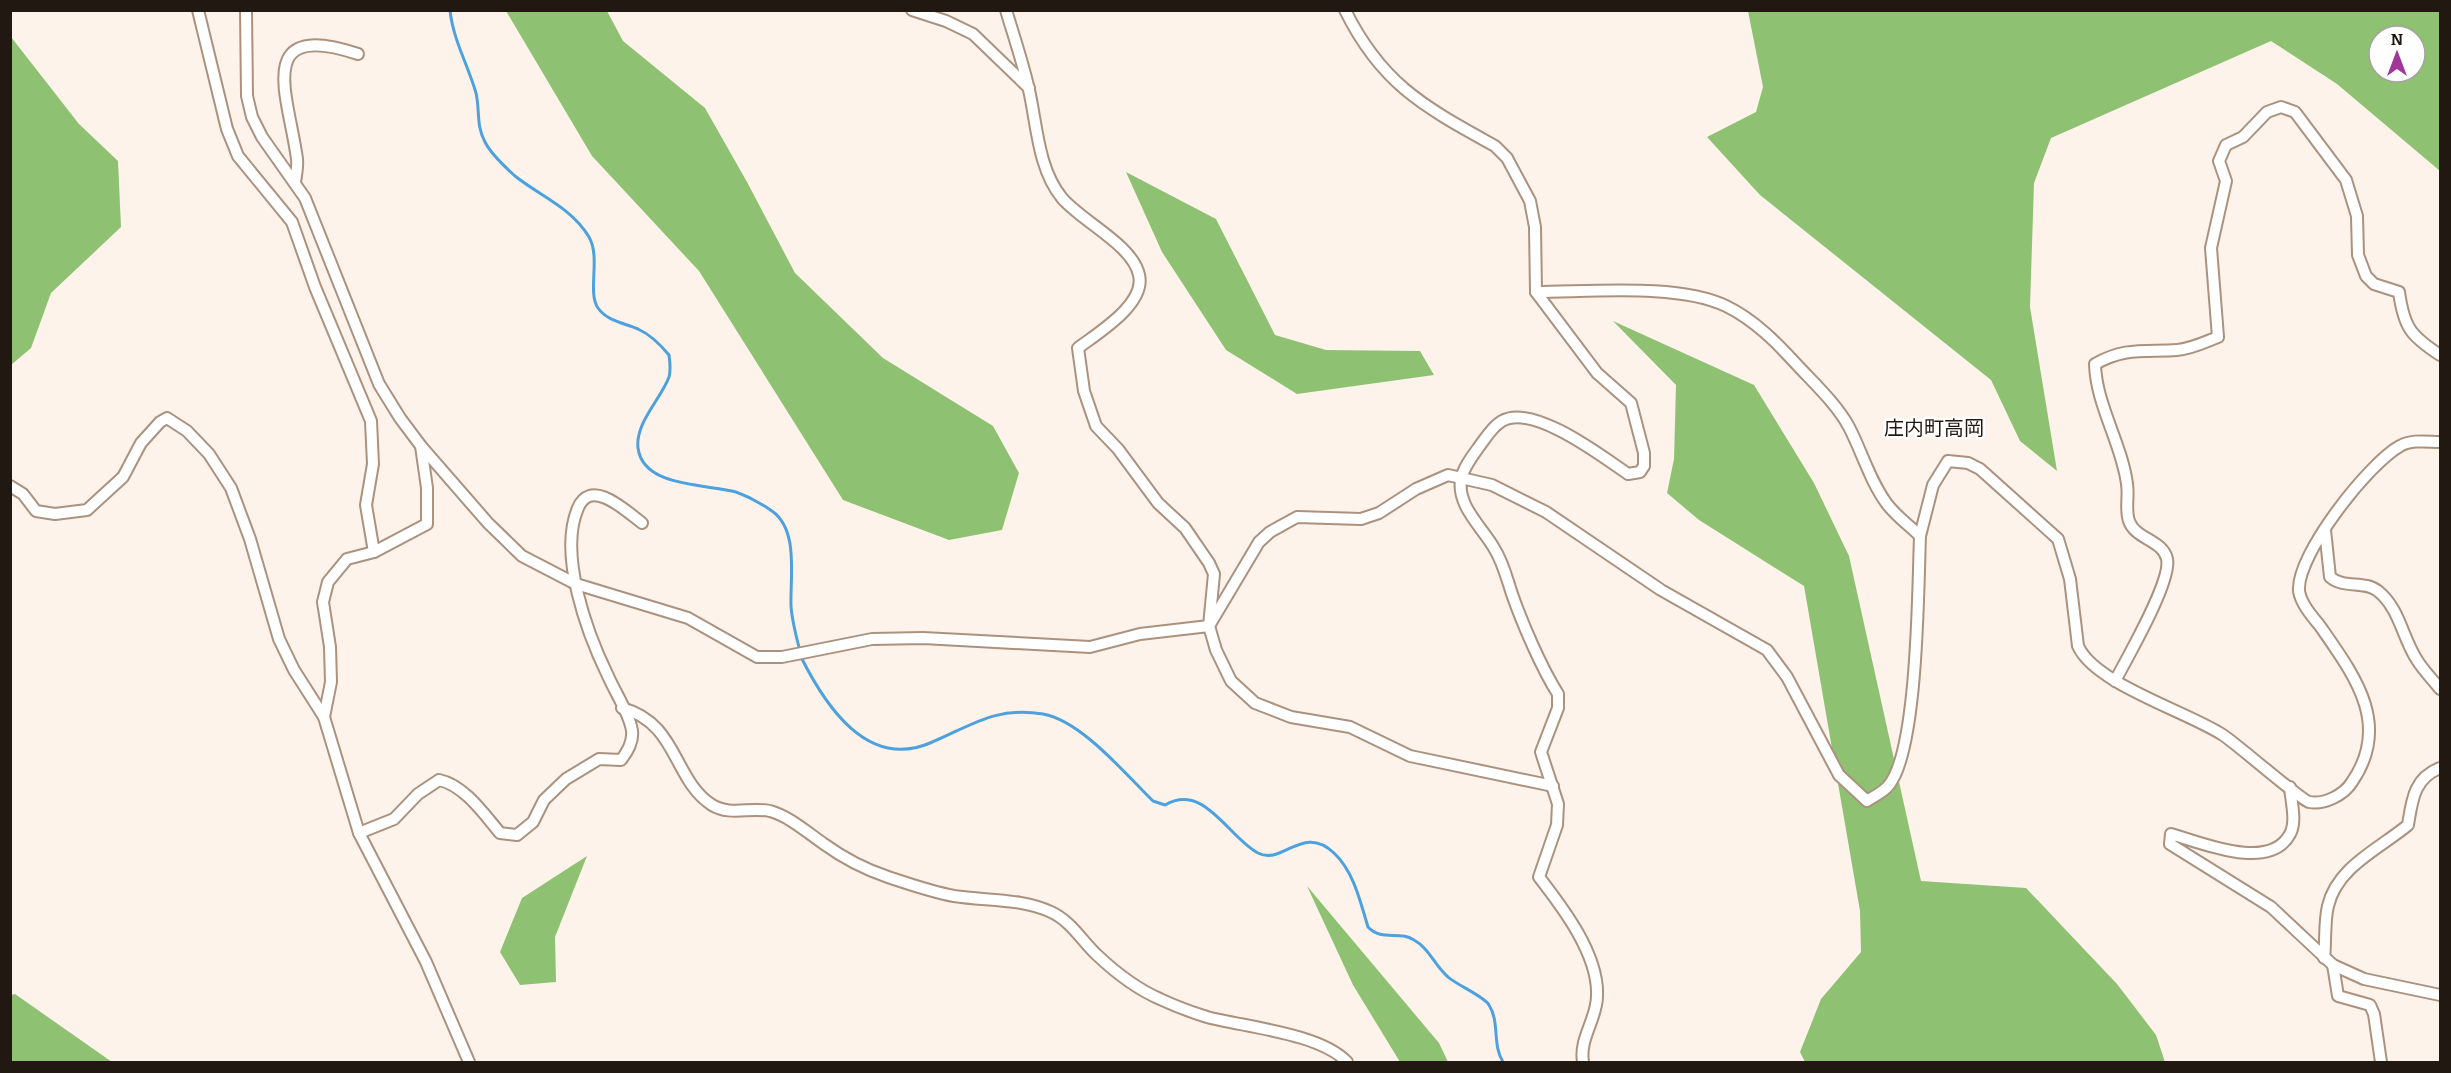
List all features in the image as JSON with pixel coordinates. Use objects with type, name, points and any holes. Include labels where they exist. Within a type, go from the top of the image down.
[{"type":"street","points":[[198,10],[227,129],[234,147],[238,156],[292,222],[315,287],[371,421],[373,464],[366,505],[375,552]]},
{"type":"street","points":[[246,10],[247,96],[252,117],[262,138],[305,198],[379,384],[421,446],[488,522],[522,556],[576,584],[688,618],[758,657],[782,657],[872,639],[923,638],[1090,647],[1140,634],[1209,626]]},
{"type":"street","points":[[912,10],[946,21],[973,34],[1029,88]]},
{"type":"street","points":[[1006,10],[1029,88],[1046,170],[1062,198],[1129,256],[1140,275],[1137,297],[1111,323],[1078,348],[1084,391],[1096,426],[1118,449],[1158,503],[1185,528],[1209,563],[1214,574],[1209,626],[1216,650],[1231,681],[1255,703],[1291,717],[1350,727],[1410,756],[1553,786]]},
{"type":"street","points":[[1345,10],[1364,47],[1396,84],[1495,146],[1507,158],[1530,201],[1535,227],[1536,292],[1597,373],[1630,403],[1644,453],[1644,465],[1640,472],[1628,474],[1576,439],[1521,417],[1504,419],[1494,427],[1467,464],[1460,480],[1463,499],[1473,519],[1495,548],[1513,596],[1558,694],[1558,708],[1541,752],[1558,804],[1557,825],[1539,878],[1574,926],[1595,975],[1598,997],[1582,1045],[1583,1062]]},
{"type":"street","points":[[295,182],[297,161],[285,99],[284,76],[288,58],[298,48],[307,44],[329,44],[358,54]]},
{"type":"street","points":[[2115,681],[2156,601],[2167,574],[2168,559],[2161,548],[2137,532],[2130,523],[2127,484],[2095,364],[2112,354],[2146,349],[2178,350],[2218,337],[2211,248],[2226,181],[2219,161],[2226,145],[2243,137],[2267,112],[2280,107],[2295,112],[2346,180],[2357,216],[2358,255],[2366,276],[2374,284],[2399,292],[2408,325],[2419,342],[2440,355]]},
{"type":"street","points":[[1536,292],[1678,294],[1724,305],[1740,314],[1772,338],[1815,383],[1848,425],[1873,482],[1888,506],[1920,536]]},
{"type":"street","points":[[10,486],[22,494],[36,511],[55,514],[87,510],[123,477],[135,452],[160,422],[167,418],[174,421],[209,454],[231,489],[250,539],[279,639],[294,670],[324,717],[358,833],[426,962],[469,1062]]},
{"type":"street","points":[[1209,626],[1259,542],[1270,532],[1297,517],[1361,519],[1379,513],[1431,482],[1448,475],[1460,480],[1492,485],[1546,512],[1661,590],[1767,650],[1786,677],[1839,775],[1867,801],[1890,785],[1899,764],[1905,736],[1912,694],[1920,536],[1934,485],[1948,461],[1968,463],[1985,472],[2058,539],[2070,579],[2073,626],[2078,646],[2082,656],[2093,667],[2115,681],[2205,723],[2242,748],[2307,802],[2330,800],[2351,785],[2362,766],[2368,746],[2369,717],[2364,696],[2346,663],[2305,606],[2299,593],[2300,577],[2336,511],[2373,467],[2400,446],[2416,441],[2440,442]]},
{"type":"street","points":[[324,717],[331,682],[330,647],[323,602],[327,582],[346,559],[375,552],[427,524],[428,488],[421,446]]},
{"type":"street","points":[[358,833],[394,819],[418,794],[439,780],[450,782],[482,811],[500,833],[517,835],[533,822],[544,800],[566,779],[599,759],[621,760],[630,748],[631,726],[592,643],[576,584],[572,544],[575,514],[582,500],[589,495],[603,496],[642,522]]},
{"type":"street","points":[[2325,530],[2330,576],[2338,583],[2370,586],[2388,600],[2399,618],[2416,660],[2440,689]]},
{"type":"street","points":[[622,708],[636,712],[659,728],[697,789],[711,804],[725,811],[770,812],[886,877],[952,895],[1026,904],[1051,912],[1065,920],[1097,955],[1129,981],[1159,999],[1206,1016],[1287,1034],[1329,1049],[1347,1062]]},
{"type":"street","points":[[2381,1062],[2374,1014],[2370,1005],[2338,996],[2328,961],[2328,907],[2336,885],[2352,866],[2408,825],[2416,786],[2429,772],[2440,768]]},
{"type":"street","points":[[2290,787],[2293,818],[2291,834],[2278,847],[2261,854],[2239,852],[2172,834],[2170,844],[2271,907],[2328,961],[2364,979],[2440,995]]},
{"type":"green space","points":[[506,11],[607,11],[623,41],[705,108],[795,273],[883,358],[993,426],[1019,473],[1002,530],[949,540],[843,500],[699,271],[592,156]]},
{"type":"green space","points":[[1748,11],[2440,11],[2440,171],[2337,84],[2271,41],[2051,138],[2034,183],[2030,307],[2057,471],[2020,441],[1991,380],[1760,195],[1707,137],[1756,112],[1763,87]]},
{"type":"green space","points":[[11,37],[79,124],[118,161],[121,227],[51,293],[31,348],[11,365]]},
{"type":"green space","points":[[1126,172],[1216,219],[1275,335],[1326,350],[1420,351],[1434,375],[1297,394],[1226,350],[1162,252]]},
{"type":"green space","points":[[1613,321],[1754,385],[1814,483],[1849,556],[1921,881],[2026,888],[2117,984],[2156,1035],[2165,1062],[1805,1062],[1800,1052],[1821,999],[1861,952],[1860,911],[1804,586],[1699,520],[1667,493],[1674,459],[1676,385]]},
{"type":"green space","points":[[587,856],[555,937],[556,982],[520,985],[500,952],[522,898]]},
{"type":"green space","points":[[1307,886],[1439,1043],[1448,1062],[1400,1062],[1353,985]]},
{"type":"green space","points":[[15,994],[112,1062],[11,1062],[11,995]]},
{"type":"waterway","points":[[450,10],[457,42],[476,93],[480,130],[488,147],[515,176],[574,218],[589,237],[594,255],[594,293],[598,308],[611,319],[647,334],[669,355],[669,377],[640,429],[638,448],[642,461],[651,471],[678,482],[736,492],[768,508],[781,519],[790,542],[792,612],[800,651]]},
{"type":"waterway","points":[[801,657],[822,694],[851,728],[868,740],[887,748],[907,749],[930,743],[997,715],[1026,712],[1043,714],[1058,719],[1088,738],[1103,750],[1153,801],[1165,805],[1179,800],[1192,801],[1204,806],[1258,853],[1267,856],[1303,843],[1312,842],[1323,845],[1334,853],[1347,869],[1356,887],[1368,927],[1379,934],[1408,937],[1419,943],[1448,977],[1489,1005],[1503,1062]]},
{"type":"district","name":"庄内町高岡","points":[[1934,428]]}]
